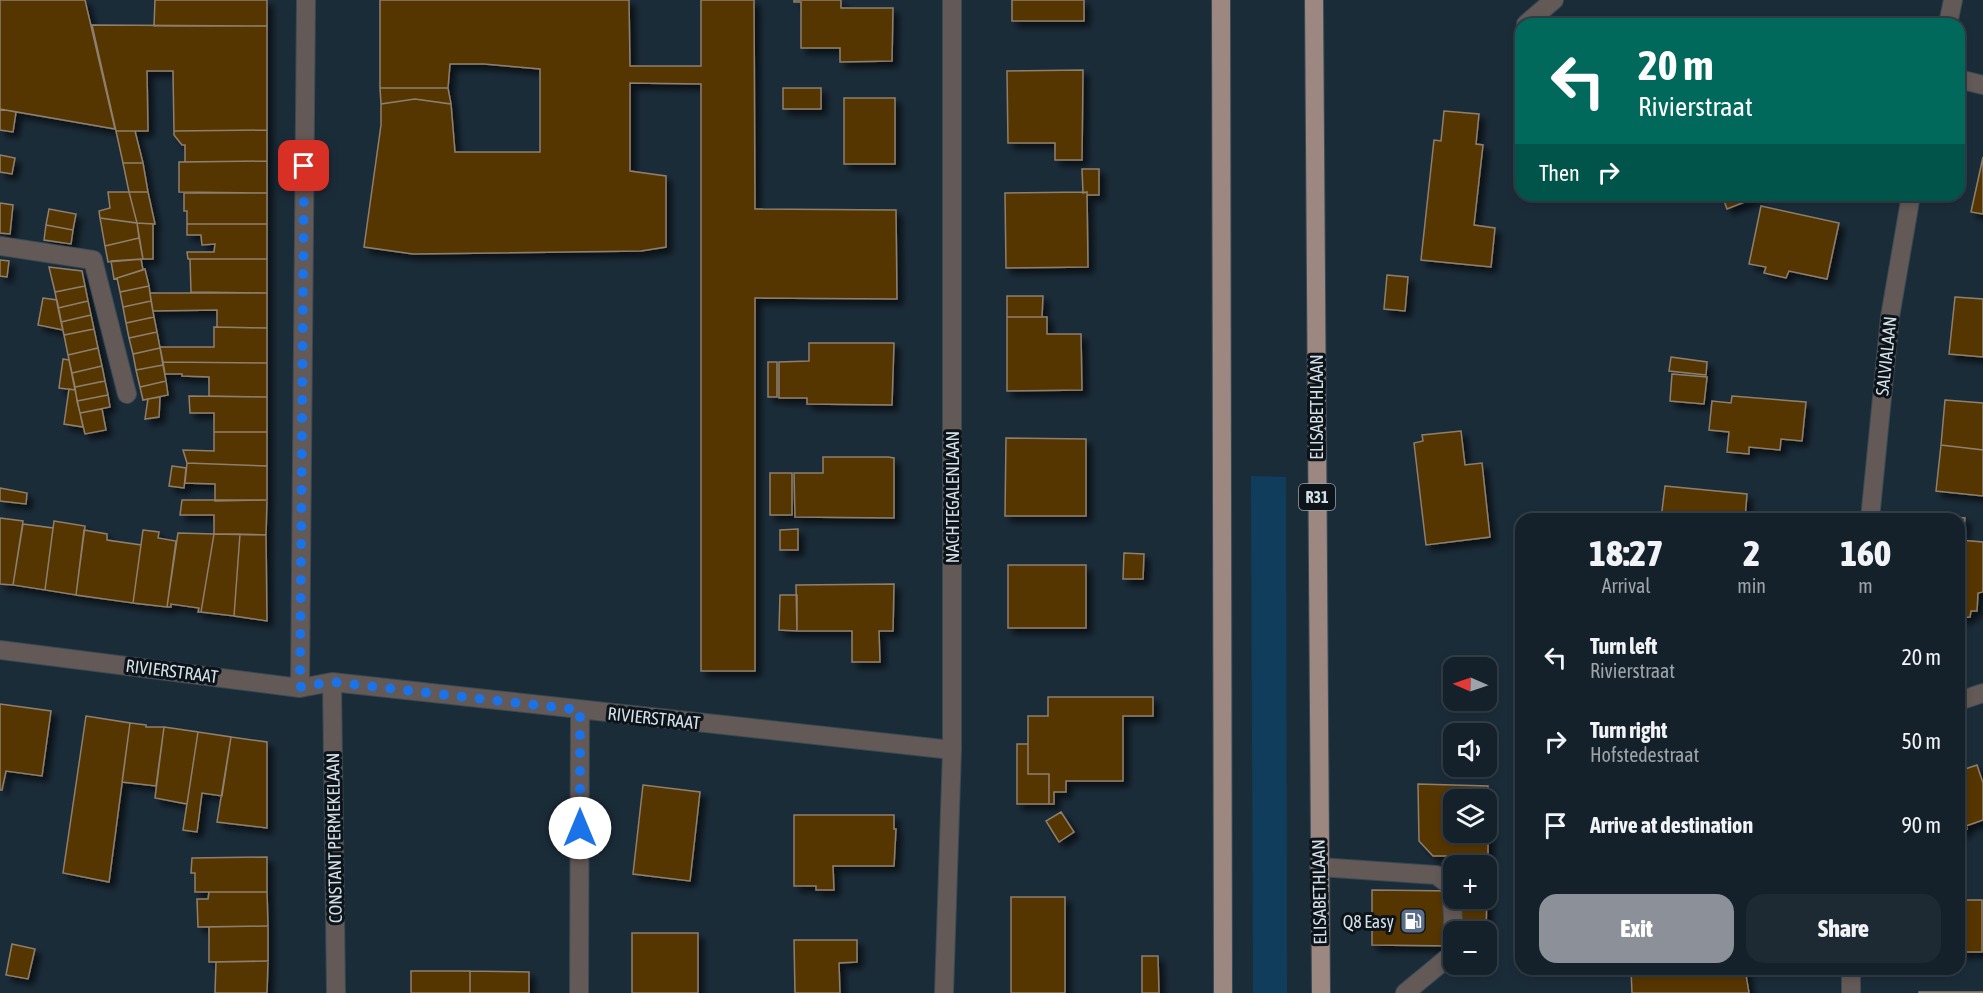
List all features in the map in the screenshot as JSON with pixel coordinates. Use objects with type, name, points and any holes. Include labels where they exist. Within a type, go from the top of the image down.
[{"type":"main road","points":[[1221,0],[1223,993]]},
{"type":"main road","name":"ELISABETHLAAN","points":[[1314,0],[1321,993]]},
{"type":"street","points":[[300,687],[306,0]]},
{"type":"street","name":"NACHTEGALENLAAN","points":[[944,993],[952,750],[952,0]]},
{"type":"street","points":[[1533,18],[1554,0]]},
{"type":"street","points":[[1949,18],[1953,0]]},
{"type":"street","points":[[1965,80],[1983,85]]},
{"type":"street","name":"SALVIALAAN","points":[[1871,513],[1890,317],[1910,201]]},
{"type":"street","points":[[0,246],[93,260],[128,394]]},
{"type":"street","name":"RIVIERSTRAAT","points":[[0,650],[300,687],[332,682],[952,750]]},
{"type":"street","name":"CONSTANT PERMEKELAAN","points":[[332,682],[336,993]]},
{"type":"street","points":[[1965,699],[1983,693]]},
{"type":"street","points":[[579,993],[580,710]]},
{"type":"street","points":[[1319,867],[1436,875],[1450,886],[1453,919],[1451,955],[1404,993]]},
{"type":"street","points":[[1851,975],[1851,993]]},
{"type":"shaded area","points":[[1251,476],[1286,477],[1287,993],[1253,993]]},
{"type":"building","points":[[0,0],[85,0],[115,129],[0,109]]},
{"type":"building","points":[[155,0],[267,0],[267,26],[154,26]]},
{"type":"building","points":[[380,0],[629,0],[630,66],[701,66],[701,0],[754,0],[755,209],[896,210],[897,299],[755,298],[755,671],[701,671],[701,84],[630,83],[630,171],[666,176],[666,247],[641,251],[413,254],[364,247],[381,125],[381,104],[415,99],[451,104],[455,152],[540,152],[540,69],[484,64],[450,64],[448,88],[380,88]]},
{"type":"building","points":[[794,0],[841,0],[841,8],[893,8],[892,61],[840,62],[840,48],[801,48],[801,2],[794,2]]},
{"type":"building","points":[[1012,0],[1084,0],[1084,21],[1012,21]]},
{"type":"building","points":[[92,25],[267,26],[267,130],[174,131],[173,71],[147,71],[148,131],[116,131]]},
{"type":"building","points":[[1083,70],[1082,160],[1055,160],[1055,143],[1008,143],[1007,71]]},
{"type":"building","points":[[380,88],[448,88],[451,104],[415,99],[381,104]]},
{"type":"building","points":[[783,88],[821,88],[821,109],[783,109]]},
{"type":"building","points":[[844,98],[895,98],[895,164],[844,164]]},
{"type":"building","points":[[0,109],[16,112],[13,132],[0,130]]},
{"type":"building","points":[[1444,111],[1479,114],[1476,144],[1483,145],[1474,225],[1495,228],[1491,267],[1421,260],[1434,140],[1441,141]]},
{"type":"building","points":[[267,130],[267,161],[185,162],[185,145],[182,145],[174,135],[174,131]]},
{"type":"building","points":[[116,131],[135,131],[143,163],[123,163]]},
{"type":"building","points":[[0,155],[15,158],[12,174],[0,172]]},
{"type":"building","points":[[1983,157],[1983,214],[1971,212]]},
{"type":"building","points":[[267,161],[267,193],[179,192],[179,162]]},
{"type":"building","points":[[123,163],[143,163],[148,192],[129,192]]},
{"type":"building","points":[[1082,169],[1099,169],[1099,195],[1083,193]]},
{"type":"building","points":[[108,192],[129,192],[137,223],[100,218],[99,211],[110,208]]},
{"type":"building","points":[[129,192],[148,192],[155,224],[137,223]]},
{"type":"building","points":[[1087,192],[1088,267],[1006,268],[1005,193]]},
{"type":"building","points":[[184,193],[267,193],[267,224],[187,224]]},
{"type":"building","points":[[1724,201],[1747,201],[1727,209]]},
{"type":"building","points":[[0,203],[13,205],[10,234],[0,233]]},
{"type":"building","points":[[1761,206],[1839,223],[1827,279],[1789,271],[1786,278],[1764,273],[1766,267],[1749,264]]},
{"type":"building","points":[[49,209],[76,214],[73,230],[46,225]]},
{"type":"building","points":[[100,218],[137,223],[139,238],[105,246]]},
{"type":"building","points":[[137,223],[153,224],[153,259],[143,259]]},
{"type":"building","points":[[187,224],[267,224],[267,259],[188,259],[187,252],[214,252],[215,244],[202,245],[201,235],[187,235]]},
{"type":"building","points":[[46,225],[73,230],[71,244],[44,240]]},
{"type":"building","points":[[139,238],[143,259],[108,262],[105,246]]},
{"type":"building","points":[[141,259],[143,270],[114,279],[111,261]]},
{"type":"building","points":[[190,259],[267,259],[267,293],[191,292]]},
{"type":"building","points":[[0,260],[9,261],[7,277],[0,276]]},
{"type":"building","points":[[49,267],[82,271],[85,286],[55,292]]},
{"type":"building","points":[[145,269],[149,286],[120,292],[117,278]]},
{"type":"building","points":[[1387,275],[1408,277],[1405,311],[1384,309]]},
{"type":"building","points":[[85,286],[88,301],[58,308],[55,292]]},
{"type":"building","points":[[149,286],[151,301],[123,307],[120,292]]},
{"type":"building","points":[[150,293],[267,293],[267,328],[217,327],[217,310],[153,311]]},
{"type":"building","points":[[1007,296],[1043,296],[1042,317],[1007,317]]},
{"type":"building","points":[[1955,297],[1983,299],[1983,357],[1949,354]]},
{"type":"building","points":[[43,298],[57,300],[63,330],[38,325]]},
{"type":"building","points":[[88,301],[91,315],[61,322],[58,308]]},
{"type":"building","points":[[151,301],[154,317],[126,323],[123,307]]},
{"type":"building","points":[[91,315],[94,329],[64,335],[61,322]]},
{"type":"building","points":[[154,317],[157,332],[129,338],[126,323]]},
{"type":"building","points":[[1007,317],[1047,317],[1047,334],[1081,334],[1082,390],[1007,391]]},
{"type":"building","points":[[214,327],[267,328],[267,363],[163,362],[160,347],[214,347]]},
{"type":"building","points":[[94,329],[98,348],[68,355],[64,335]]},
{"type":"building","points":[[157,332],[160,348],[133,354],[129,338]]},
{"type":"building","points":[[809,343],[894,343],[892,405],[807,404],[807,398],[779,398],[779,362],[809,361]]},
{"type":"building","points":[[98,348],[102,366],[72,373],[68,355]]},
{"type":"building","points":[[160,348],[163,365],[136,370],[133,354]]},
{"type":"building","points":[[1671,357],[1707,362],[1706,375],[1669,371]]},
{"type":"building","points":[[63,359],[69,360],[75,390],[59,388]]},
{"type":"building","points":[[163,362],[267,363],[267,397],[209,396],[209,377],[165,374]]},
{"type":"building","points":[[768,362],[777,362],[777,397],[768,397]]},
{"type":"building","points":[[163,365],[166,381],[140,387],[136,370]]},
{"type":"building","points":[[102,366],[105,381],[75,387],[72,373]]},
{"type":"building","points":[[1672,374],[1707,377],[1704,404],[1670,401]]},
{"type":"building","points":[[105,381],[108,395],[77,401],[75,387]]},
{"type":"building","points":[[166,381],[168,395],[143,400],[140,387]]},
{"type":"building","points":[[69,389],[75,390],[83,427],[64,424]]},
{"type":"building","points":[[108,395],[110,407],[80,413],[77,401]]},
{"type":"building","points":[[189,396],[267,397],[267,432],[214,432],[214,413],[190,413]]},
{"type":"building","points":[[1732,396],[1806,402],[1802,441],[1781,439],[1780,450],[1749,447],[1749,454],[1727,452],[1729,432],[1709,430],[1712,401],[1731,403]]},
{"type":"building","points":[[160,397],[159,417],[145,419],[148,399]]},
{"type":"building","points":[[1945,400],[1983,403],[1983,450],[1941,445]]},
{"type":"building","points":[[102,409],[106,430],[85,434],[80,413]]},
{"type":"building","points":[[1461,431],[1465,465],[1482,463],[1490,537],[1426,545],[1414,443],[1423,441],[1422,435]]},
{"type":"building","points":[[214,432],[267,432],[267,466],[187,463],[183,450],[214,451]]},
{"type":"building","points":[[1006,438],[1086,439],[1086,516],[1005,516]]},
{"type":"building","points":[[1941,445],[1983,450],[1983,496],[1936,491]]},
{"type":"building","points":[[823,457],[894,458],[894,518],[795,517],[794,473],[823,473]]},
{"type":"building","points":[[187,463],[267,466],[267,500],[215,501],[215,484],[185,483]]},
{"type":"building","points":[[172,466],[186,468],[184,488],[169,486]]},
{"type":"building","points":[[770,473],[792,473],[792,515],[770,515]]},
{"type":"building","points":[[1665,486],[1747,494],[1745,513],[1662,513]]},
{"type":"building","points":[[0,488],[27,493],[26,504],[0,501]]},
{"type":"building","points":[[182,500],[267,500],[266,535],[214,534],[214,515],[180,515]]},
{"type":"building","points":[[0,518],[23,521],[13,585],[0,584]]},
{"type":"building","points":[[54,521],[85,526],[76,595],[45,590]]},
{"type":"building","points":[[23,524],[53,528],[45,590],[13,585]]},
{"type":"building","points":[[798,529],[798,550],[780,550],[780,530]]},
{"type":"building","points":[[84,530],[107,534],[107,540],[141,545],[133,603],[76,595]]},
{"type":"building","points":[[143,530],[159,532],[158,538],[176,541],[167,607],[133,603]]},
{"type":"building","points":[[178,533],[214,534],[201,612],[198,612],[199,608],[171,604],[171,607],[167,607]]},
{"type":"building","points":[[214,534],[240,534],[234,616],[201,612]]},
{"type":"building","points":[[240,534],[266,535],[267,621],[234,616]]},
{"type":"building","points":[[1965,540],[1983,542],[1983,592],[1978,593],[1977,611],[1971,611],[1970,617],[1965,617]]},
{"type":"building","points":[[1124,553],[1144,554],[1143,579],[1123,579]]},
{"type":"building","points":[[1008,565],[1086,565],[1086,628],[1008,628]]},
{"type":"building","points":[[894,584],[893,631],[879,631],[880,662],[852,662],[852,631],[797,631],[796,585]]},
{"type":"building","points":[[780,595],[797,595],[797,631],[779,630]]},
{"type":"building","points":[[1048,697],[1153,697],[1153,716],[1123,716],[1123,781],[1066,781],[1066,792],[1054,792],[1054,804],[1049,804],[1049,774],[1028,774],[1028,716],[1048,716]]},
{"type":"building","points":[[0,704],[51,711],[42,776],[6,771],[2,790],[0,790]]},
{"type":"building","points":[[86,716],[130,723],[109,882],[63,873]]},
{"type":"building","points":[[130,723],[146,725],[146,727],[164,727],[156,786],[122,782]]},
{"type":"building","points":[[164,727],[198,732],[187,804],[155,798]]},
{"type":"building","points":[[198,732],[231,737],[222,796],[202,793],[197,832],[183,830]]},
{"type":"building","points":[[231,737],[267,742],[267,828],[217,822]]},
{"type":"building","points":[[1017,744],[1028,744],[1028,774],[1049,774],[1049,804],[1017,804]]},
{"type":"building","points":[[1977,765],[1983,783],[1983,820],[1966,826],[1965,830],[1965,769]]},
{"type":"building","points":[[1418,784],[1488,786],[1488,789],[1443,789],[1443,843],[1488,843],[1488,855],[1433,856],[1419,841]]},
{"type":"building","points":[[643,785],[700,792],[690,881],[633,874]]},
{"type":"building","points":[[1061,812],[1074,832],[1059,842],[1046,821]]},
{"type":"building","points":[[794,815],[894,815],[894,829],[896,829],[894,866],[833,866],[834,890],[816,890],[816,886],[794,886]]},
{"type":"building","points":[[267,857],[267,892],[195,892],[195,873],[191,873],[192,858]]},
{"type":"building","points":[[1372,890],[1443,891],[1443,909],[1487,909],[1486,921],[1443,921],[1443,946],[1372,945]]},
{"type":"building","points":[[209,892],[267,892],[268,926],[198,927],[197,899],[208,899]]},
{"type":"building","points":[[1011,897],[1065,897],[1065,993],[1011,993]]},
{"type":"building","points":[[1965,900],[1982,900],[1982,952],[1965,952]]},
{"type":"building","points":[[268,926],[268,961],[209,962],[209,927]]},
{"type":"building","points":[[632,933],[698,933],[698,993],[632,993]]},
{"type":"building","points":[[794,940],[857,940],[857,962],[839,963],[840,993],[795,993]]},
{"type":"building","points":[[12,944],[35,949],[28,979],[6,975]]},
{"type":"building","points":[[1142,956],[1158,956],[1159,993],[1142,993]]},
{"type":"building","points":[[268,961],[267,993],[215,993],[216,962]]},
{"type":"building","points":[[411,971],[470,971],[470,993],[411,993]]},
{"type":"building","points":[[470,971],[529,972],[529,993],[470,993]]},
{"type":"building","points":[[1631,975],[1746,975],[1749,993],[1632,993]]},
{"type":"building","points":[[1983,992],[1983,993],[1919,993]]},
{"type":"place","name":"Q8 Easy","points":[[1413,921]]},
{"type":"route","points":[[304,166],[300,687],[332,682],[580,710],[580,828]]}]
